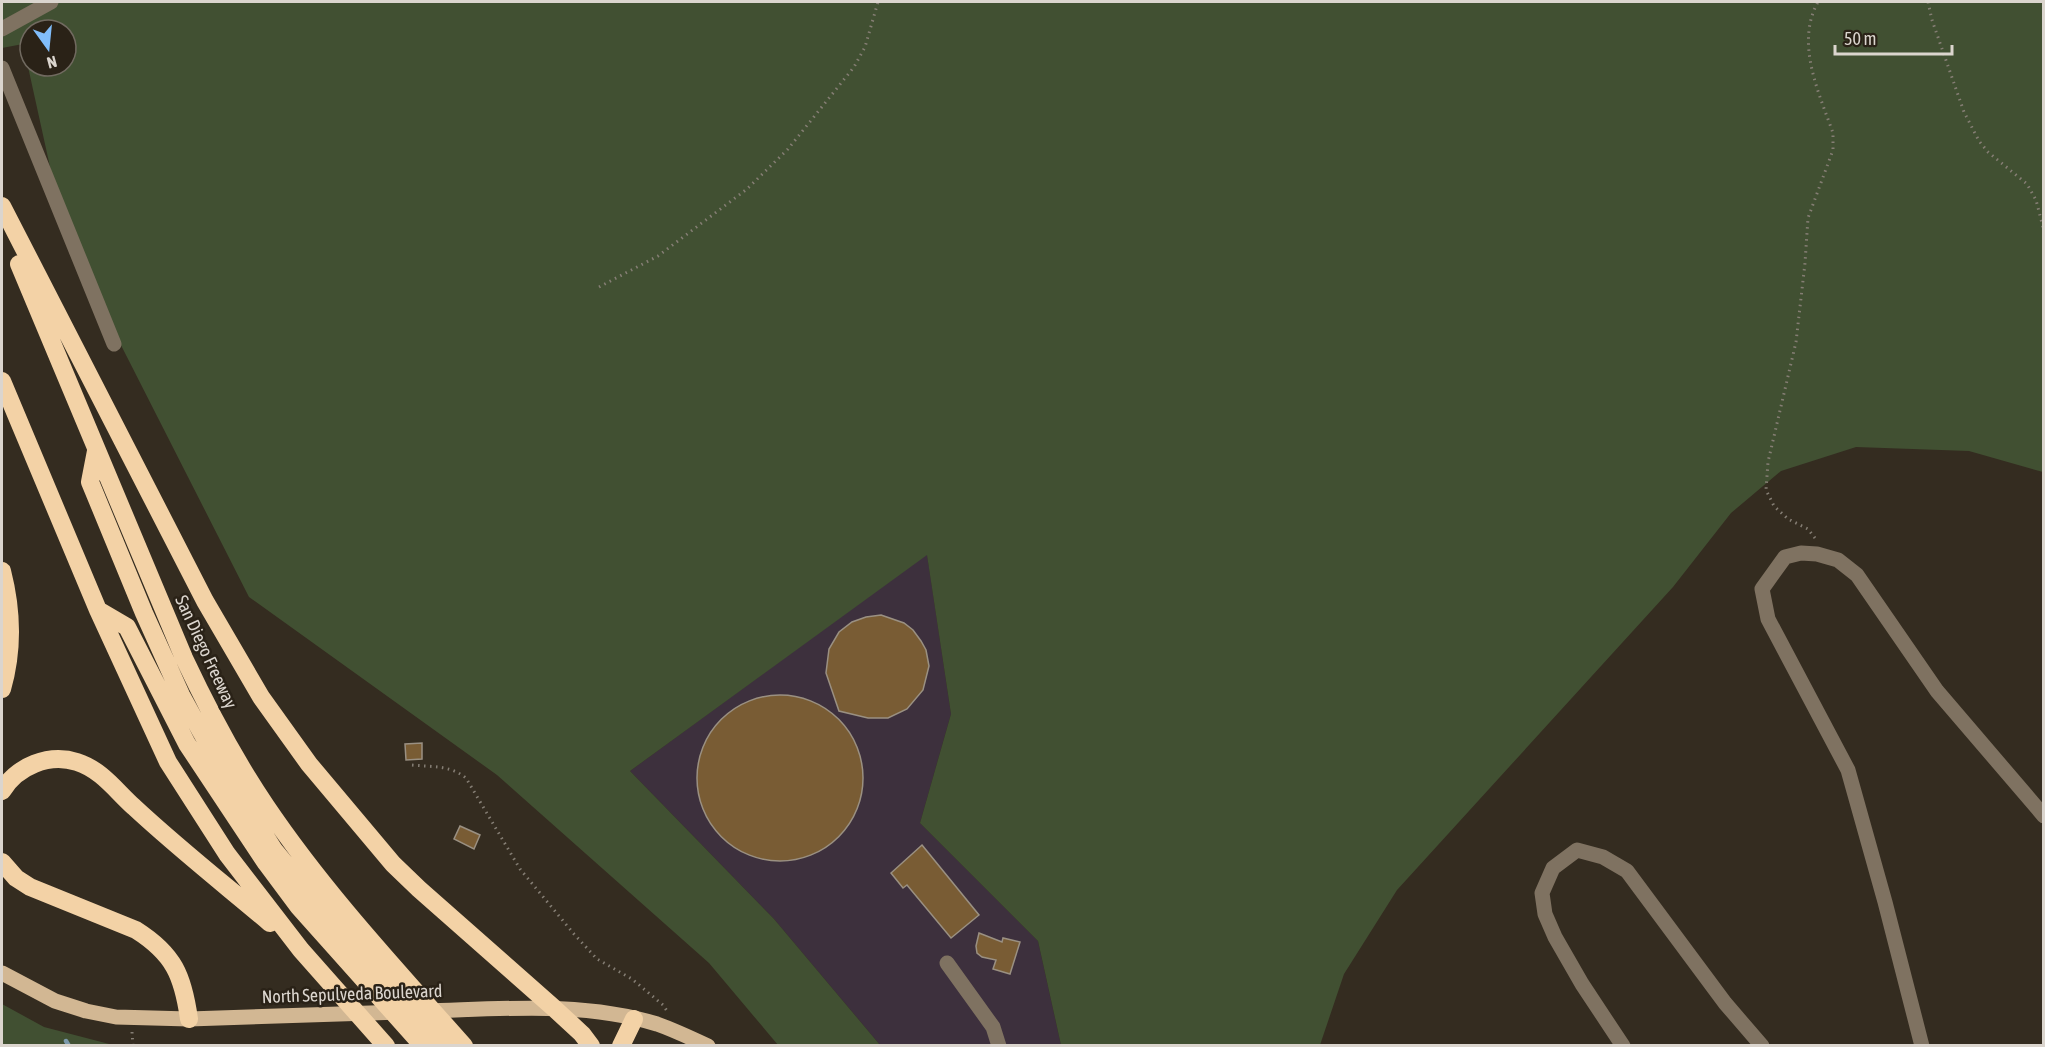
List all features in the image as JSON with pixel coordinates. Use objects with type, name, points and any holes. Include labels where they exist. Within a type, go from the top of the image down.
[{"type":"highway","points":[[2,206],[205,601],[261,698],[309,764],[360,828],[393,864],[555,1009],[582,1034],[591,1046]]},
{"type":"highway","name":"San Diego Freeway","points":[[2,221],[183,658],[210,713],[265,804],[327,889],[464,1046]]},
{"type":"highway","points":[[2,381],[98,610],[168,762],[227,854],[301,950],[386,1046]]},
{"type":"highway","points":[[96,451],[90,482],[144,613],[181,695],[220,766],[274,850],[355,949],[441,1046]]},
{"type":"highway","points":[[2,571],[10,619],[8,659],[2,689]]},
{"type":"highway","points":[[98,610],[126,627],[187,744],[298,906],[423,1046]]},
{"type":"highway","points":[[2,791],[14,776],[36,763],[66,759],[89,767],[111,783],[133,806],[301,950]]},
{"type":"highway","points":[[2,862],[16,878],[30,887],[136,930],[149,938],[171,960],[178,973],[184,989],[189,1019]]},
{"type":"highway","points":[[621,1046],[634,1019]]},
{"type":"main road","name":"North Sepulveda Boulevard","points":[[2,973],[55,1001],[86,1011],[116,1017],[189,1019],[482,1009],[555,1009],[657,1024],[708,1046]]},
{"type":"lane","points":[[2,29],[51,2]]},
{"type":"lane","points":[[2,68],[114,344]]},
{"type":"lane","points":[[1922,1046],[1848,770],[1768,619],[1762,589],[1785,557],[1801,553],[1817,554],[1838,560],[1857,575],[1937,691],[2043,816]]},
{"type":"lane","points":[[1623,1046],[1582,984],[1555,937],[1545,914],[1542,893],[1553,868],[1577,850],[1603,857],[1627,870],[1725,1004],[1762,1046]]},
{"type":"lane","points":[[947,963],[993,1027],[999,1046]]},
{"type":"path","points":[[598,287],[658,256],[747,189],[788,149],[854,67],[865,46],[878,2]]},
{"type":"path","points":[[1817,554],[1815,537],[1808,529],[1788,519],[1774,506],[1766,490],[1768,462],[1796,342],[1809,218],[1828,168],[1834,142],[1810,63],[1808,43],[1810,24],[1818,2]]},
{"type":"path","points":[[1928,2],[1964,112],[1979,141],[1988,152],[2030,189],[2036,200],[2043,231]]},
{"type":"path","points":[[412,765],[447,768],[458,771],[466,778],[520,869],[532,885],[591,954],[632,979],[647,992]]},
{"type":"shaded area","points":[[927,554],[951,714],[920,823],[1038,941],[1061,1045],[880,1045],[774,919],[630,771]]},
{"type":"green space","points":[[2,2],[2043,2],[2043,472],[1969,451],[1856,447],[1781,471],[1731,513],[1673,587],[1397,890],[1344,974],[1320,1045],[1061,1045],[1038,941],[920,823],[951,714],[927,555],[630,771],[774,919],[880,1045],[778,1045],[709,963],[497,775],[249,597],[65,235],[30,78],[78,78],[78,18],[18,18],[18,45],[2,48]]},
{"type":"green space","points":[[2,1004],[44,1027],[113,1045],[2,1045]]},
{"type":"building","points":[[881,615],[904,623],[921,641],[926,650],[929,666],[923,690],[907,709],[888,718],[868,718],[839,711],[826,673],[829,649],[839,632],[852,622]]},
{"type":"building","points":[[780,695],[796,696],[812,701],[839,719],[857,746],[862,762],[862,794],[857,810],[839,837],[812,855],[796,860],[780,861],[764,860],[748,855],[721,837],[703,810],[698,794],[697,778],[698,762],[703,746],[721,719],[748,701],[764,696]]},
{"type":"building","points":[[422,743],[422,759],[406,760],[405,744]]},
{"type":"building","points":[[460,826],[480,835],[474,849],[454,839]]},
{"type":"building","points":[[922,845],[979,915],[951,938],[907,885],[903,888],[891,873]]},
{"type":"building","points":[[979,933],[1002,942],[1003,938],[1020,942],[1010,974],[993,969],[996,960],[982,957],[977,953]]},
{"type":"waterway","points":[[66,1041],[69,1046]]}]
